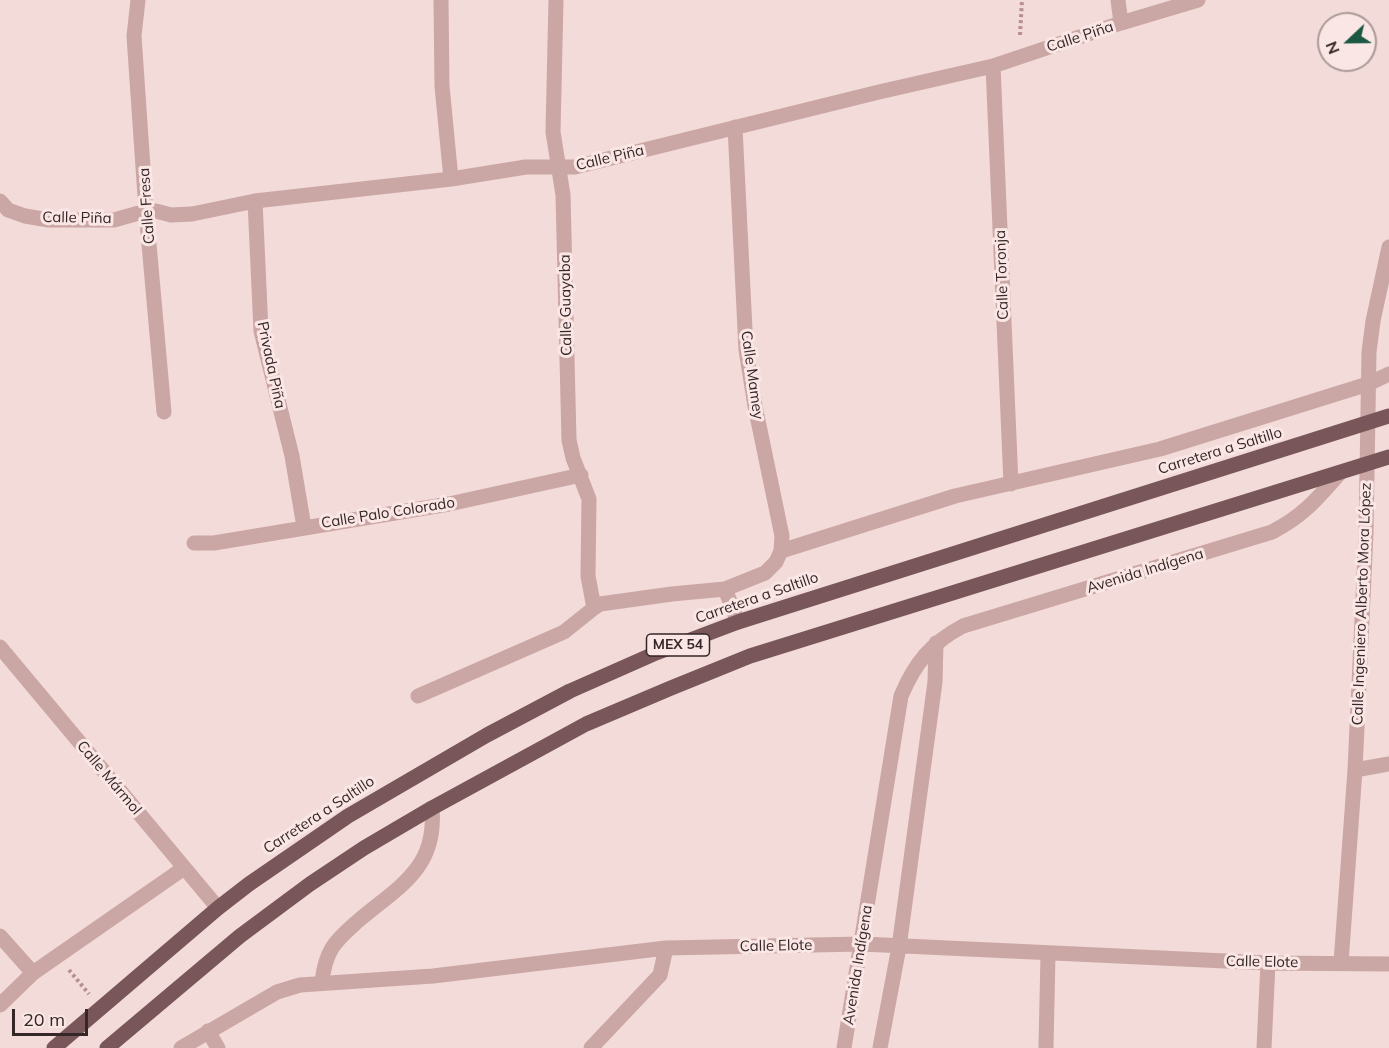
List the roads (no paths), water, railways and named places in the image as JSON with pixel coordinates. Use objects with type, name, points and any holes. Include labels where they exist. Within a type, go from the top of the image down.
[{"type":"main road","name":"Carretera a Saltillo","points":[[54,1048],[218,908],[348,816],[487,735],[581,687],[656,653],[738,622],[1389,416]]},
{"type":"main road","name":"MEX 54","points":[[107,1048],[267,916],[364,848],[586,724],[750,656],[1389,457]]},
{"type":"street","name":"Calle Fresa","points":[[138,0],[134,36],[164,412]]},
{"type":"street","points":[[441,0],[442,86],[451,179]]},
{"type":"street","name":"Calle Guayaba","points":[[556,0],[553,132],[563,195],[569,440],[573,458],[589,499],[588,576],[594,608]]},
{"type":"street","points":[[1118,0],[1120,23]]},
{"type":"street","name":"Calle Piña","points":[[4,205],[25,216],[61,220],[114,220],[147,211],[171,215],[192,214],[255,201],[451,179],[526,167],[559,169],[575,167],[993,66],[1120,23],[1198,0]]},
{"type":"street","name":"Calle Toronja","points":[[993,66],[1011,484]]},
{"type":"street","name":"Calle Mamey","points":[[735,127],[746,350],[755,406],[782,536],[781,551]]},
{"type":"street","name":"Privada Piña","points":[[255,201],[261,330],[292,456],[304,527]]},
{"type":"street","name":"Calle Ingeniero Alberto Mora López","points":[[1341,963],[1355,770],[1368,465],[1369,352],[1373,321],[1389,247]]},
{"type":"street","points":[[418,696],[564,632],[600,604],[725,589],[765,573],[776,562],[781,551],[955,496],[1160,449],[1368,384],[1389,374]]},
{"type":"street","name":"Avenida Indígena","points":[[844,1048],[901,696],[911,673],[936,643],[963,626],[1272,532],[1292,522],[1309,508],[1339,474]]},
{"type":"street","name":"Calle Palo Colorado","points":[[194,543],[214,543],[449,504],[581,475]]},
{"type":"street","points":[[725,589],[738,622]]},
{"type":"street","points":[[880,1048],[899,947],[935,682],[936,643]]},
{"type":"street","name":"Calle Mármol","points":[[0,647],[218,908]]},
{"type":"street","points":[[1355,770],[1389,764]]},
{"type":"street","points":[[322,983],[324,968],[332,948],[345,932],[412,877],[421,863],[430,843],[433,826],[432,808]]},
{"type":"street","points":[[0,1005],[33,974],[184,868]]},
{"type":"street","points":[[0,936],[33,974]]},
{"type":"street","name":"Calle Elote","points":[[181,1048],[287,988],[322,983],[433,976],[666,948],[862,944],[1268,963],[1389,964]]},
{"type":"street","points":[[591,1048],[660,975],[666,948]]},
{"type":"street","points":[[1046,1048],[1048,954]]},
{"type":"street","points":[[1264,1048],[1268,963]]},
{"type":"street","points":[[208,1031],[218,1048]]}]
